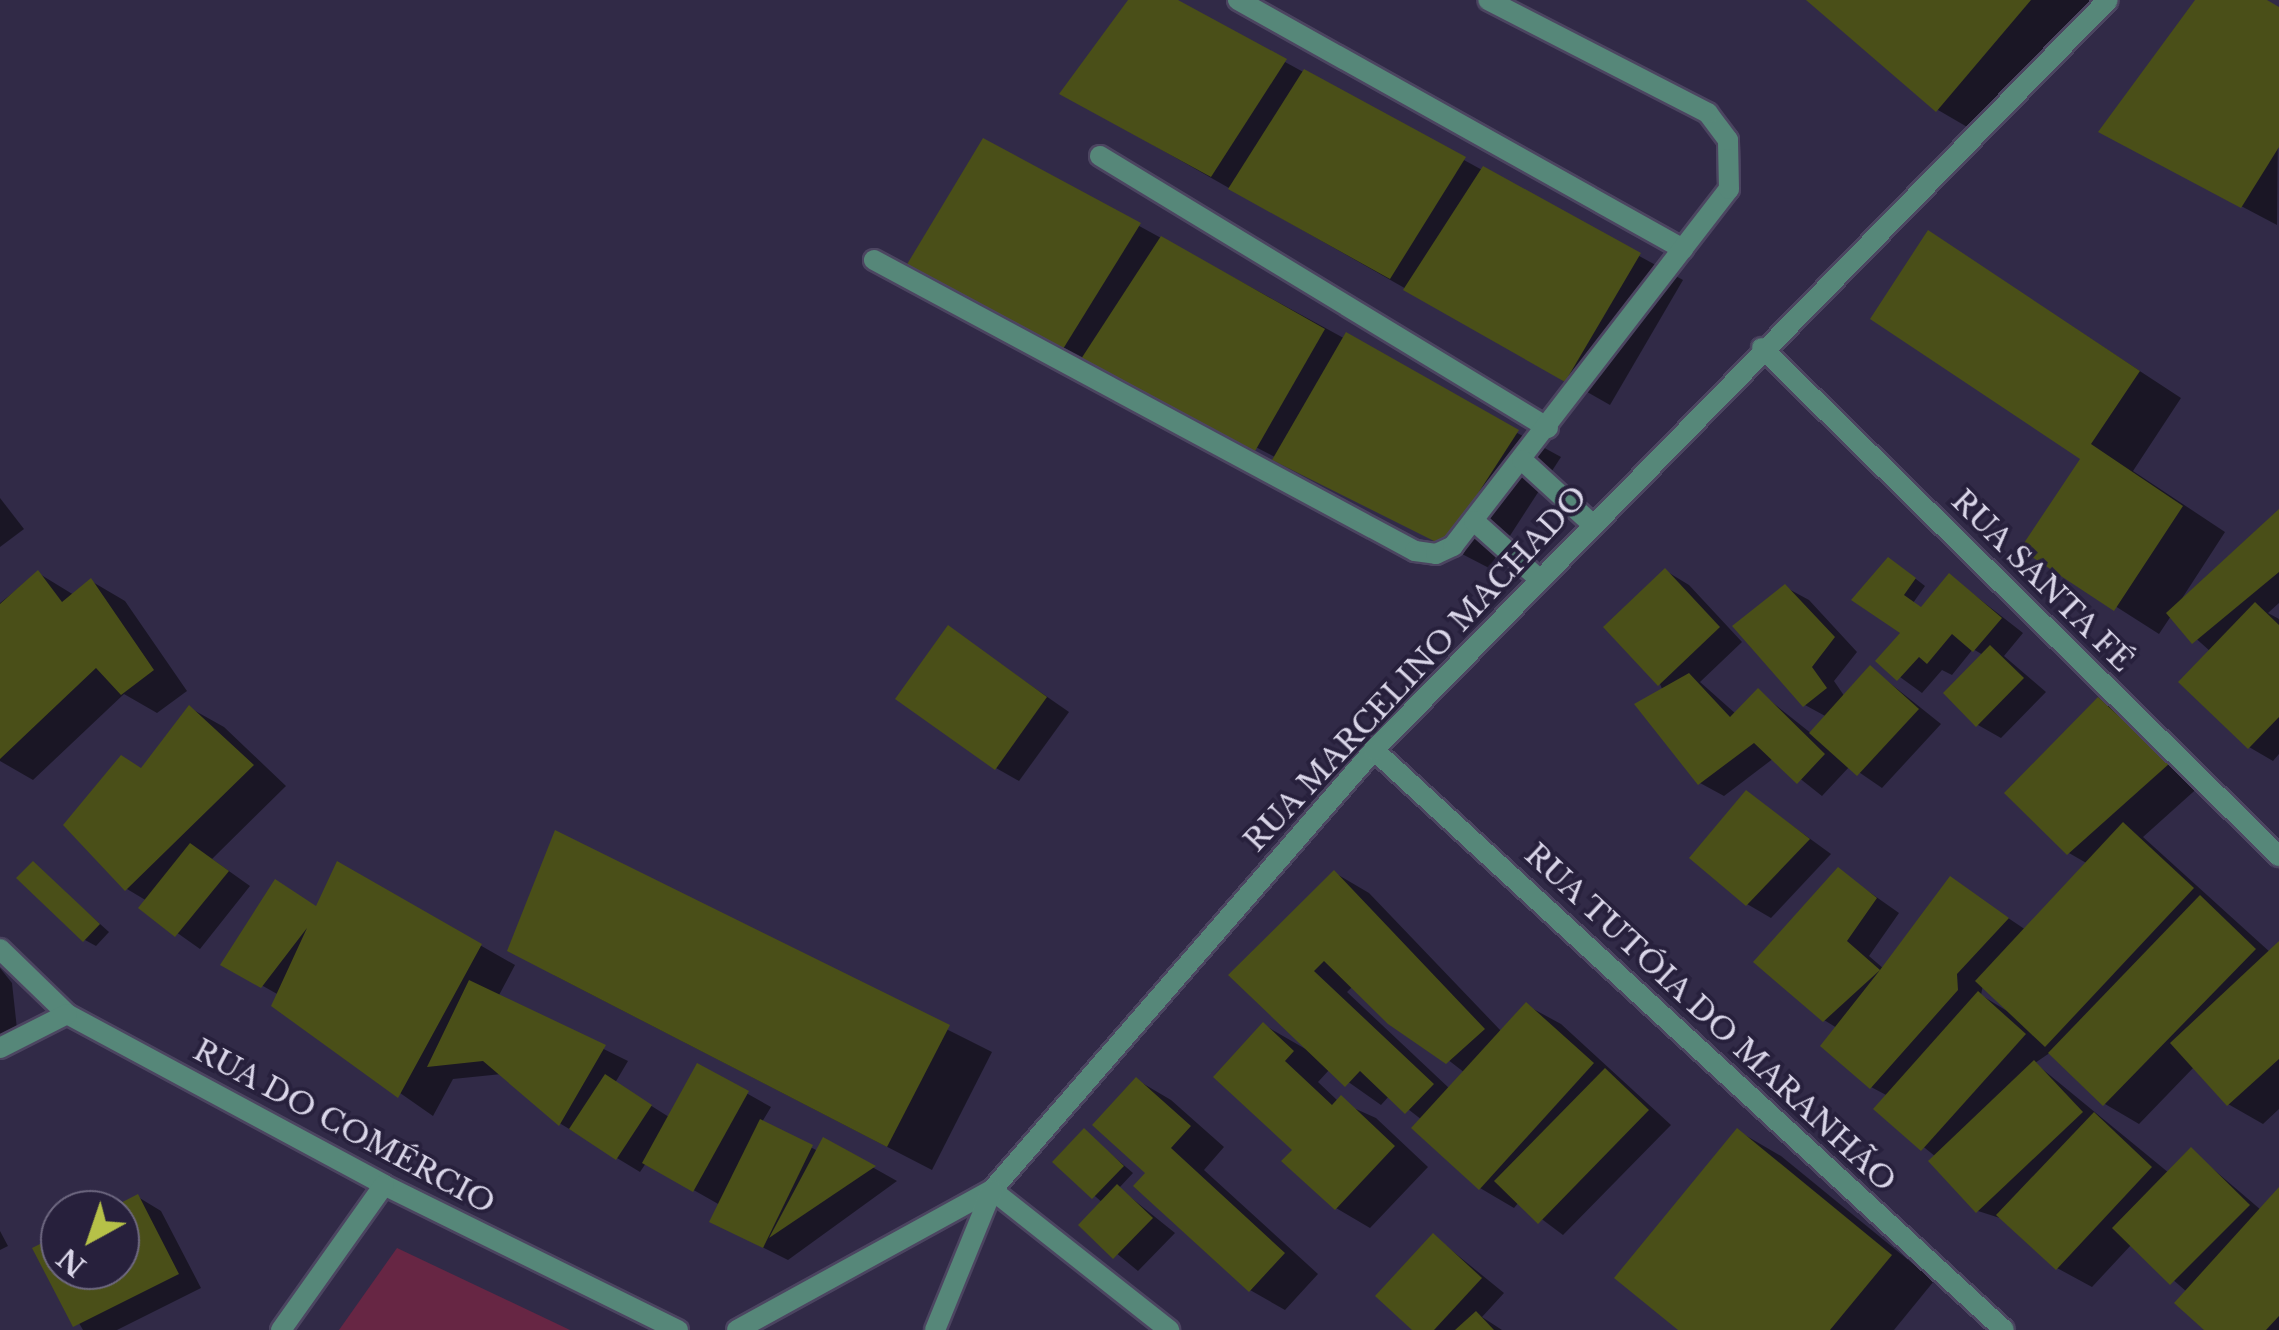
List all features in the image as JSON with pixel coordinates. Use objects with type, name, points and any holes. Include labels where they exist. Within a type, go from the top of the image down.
[{"type":"street","points":[[1238,0],[1682,249]]},
{"type":"street","points":[[874,260],[1414,550],[1436,554],[1453,546],[1474,521],[1729,189],[1728,140],[1708,113],[1488,0]]},
{"type":"street","name":"RUA MARCELINO MACHADO","points":[[737,1330],[992,1190],[1374,750],[1762,348],[2108,0]]},
{"type":"street","points":[[1100,156],[1548,428]]},
{"type":"street","name":"RUA SANTA FÉ","points":[[1762,348],[2279,856]]},
{"type":"street","points":[[1522,460],[1592,524]]},
{"type":"street","points":[[1474,521],[1539,579]]},
{"type":"street","name":"RUA TUTÓIA DO MARANHÃO","points":[[1374,750],[2004,1330]]},
{"type":"street","name":"RUA DO COMÉRCIO","points":[[0,949],[68,1014],[384,1185],[678,1330]]},
{"type":"street","points":[[0,1048],[68,1014]]},
{"type":"street","points":[[280,1330],[384,1185]]},
{"type":"street","points":[[935,1330],[992,1190],[1169,1330]]},
{"type":"shaded area","points":[[397,1248],[570,1330],[339,1330]]},
{"type":"building","points":[[1128,0],[1178,0],[1287,59],[1211,177],[1059,94]]},
{"type":"building","points":[[1806,0],[2031,0],[1936,112]]},
{"type":"building","points":[[2195,0],[2267,0],[2279,7],[2279,147],[2241,208],[2098,132]]},
{"type":"building","points":[[1304,69],[1466,157],[1390,279],[1228,189]]},
{"type":"building","points":[[983,138],[1141,223],[1063,349],[906,266]]},
{"type":"building","points":[[1483,166],[1641,253],[1565,382],[1403,290]]},
{"type":"building","points":[[1928,230],[2140,371],[2091,444],[2183,506],[2114,611],[2020,549],[2080,459],[1870,319]]},
{"type":"building","points":[[1161,236],[1325,329],[1255,451],[1081,359]]},
{"type":"building","points":[[1346,332],[1519,430],[1444,546],[1272,460]]},
{"type":"building","points":[[2279,509],[2279,572],[2192,644],[2166,613]]},
{"type":"building","points":[[1888,557],[1916,578],[1904,595],[1921,607],[1949,573],[2002,618],[1973,652],[1952,634],[1927,664],[1919,657],[1897,681],[1875,661],[1900,633],[1851,600]]},
{"type":"building","points":[[1665,568],[1720,627],[1658,686],[1603,627]]},
{"type":"building","points":[[38,570],[62,602],[91,578],[154,670],[121,695],[96,668],[0,759],[0,604]]},
{"type":"building","points":[[1785,584],[1835,637],[1812,667],[1827,688],[1803,707],[1732,626]]},
{"type":"building","points":[[2255,602],[2279,625],[2279,717],[2248,749],[2178,682]]},
{"type":"building","points":[[948,625],[1047,697],[995,770],[895,699]]},
{"type":"building","points":[[1990,645],[2024,678],[1976,727],[1943,693]]},
{"type":"building","points":[[1870,665],[1919,709],[1857,776],[1809,733]]},
{"type":"building","points":[[1689,673],[1730,717],[1758,688],[1825,754],[1797,784],[1754,743],[1698,785],[1634,704]]},
{"type":"building","points":[[2098,697],[2170,763],[2067,855],[2004,793]]},
{"type":"building","points":[[189,705],[254,765],[125,891],[63,825],[121,755],[141,768]]},
{"type":"building","points":[[1746,790],[1810,839],[1746,906],[1689,858]]},
{"type":"building","points":[[2123,822],[2194,888],[2045,1047],[1975,981]]},
{"type":"building","points":[[555,830],[950,1025],[887,1147],[507,951]]},
{"type":"building","points":[[190,843],[229,871],[175,937],[138,908]]},
{"type":"building","points":[[33,861],[100,924],[83,942],[16,878]]},
{"type":"building","points":[[337,861],[482,944],[398,1098],[271,1006],[307,928],[261,988],[220,965],[275,879],[316,906]]},
{"type":"building","points":[[1838,867],[1877,898],[1847,941],[1880,970],[1823,1022],[1753,962]]},
{"type":"building","points":[[1334,870],[1485,1029],[1446,1064],[1388,1024],[1324,961],[1314,971],[1434,1084],[1405,1114],[1360,1071],[1345,1087],[1228,975]]},
{"type":"building","points":[[1950,876],[2009,918],[1957,974],[1958,990],[1870,1089],[1820,1046]]},
{"type":"building","points":[[2200,895],[2256,949],[2103,1106],[2048,1053]]},
{"type":"building","points":[[2279,941],[2279,1059],[2227,1106],[2170,1043]]},
{"type":"building","points":[[469,980],[606,1045],[559,1126],[483,1061],[427,1067]]},
{"type":"building","points":[[1978,991],[2026,1034],[1921,1151],[1873,1109]]},
{"type":"building","points":[[1526,1002],[1594,1063],[1479,1190],[1411,1128]]},
{"type":"building","points":[[1263,1022],[1294,1051],[1285,1061],[1332,1105],[1341,1095],[1395,1146],[1335,1210],[1281,1161],[1292,1150],[1213,1077]]},
{"type":"building","points":[[2034,1060],[2083,1112],[1976,1213],[1928,1161]]},
{"type":"building","points":[[697,1063],[749,1091],[693,1192],[642,1163]]},
{"type":"building","points":[[1605,1068],[1649,1110],[1538,1224],[1494,1181]]},
{"type":"building","points":[[605,1074],[652,1105],[616,1160],[569,1129]]},
{"type":"building","points":[[1136,1077],[1191,1126],[1171,1148],[1285,1253],[1249,1292],[1133,1186],[1145,1173],[1092,1125]]},
{"type":"building","points":[[2094,1112],[2152,1167],[2056,1270],[1996,1215]]},
{"type":"building","points":[[760,1119],[813,1145],[763,1248],[709,1222]]},
{"type":"building","points":[[1084,1128],[1124,1166],[1092,1199],[1052,1162]]},
{"type":"building","points":[[1737,1128],[1892,1255],[1830,1330],[1678,1330],[1614,1278]]},
{"type":"building","points":[[823,1137],[876,1166],[769,1238]]},
{"type":"building","points":[[2191,1147],[2250,1205],[2170,1285],[2112,1228]]},
{"type":"building","points":[[1117,1184],[1153,1218],[1113,1259],[1078,1225]]},
{"type":"building","points":[[2279,1187],[2279,1316],[2266,1330],[2204,1330],[2174,1303]]},
{"type":"building","points":[[140,1198],[179,1274],[73,1327],[54,1290],[140,1290]]},
{"type":"building","points":[[1433,1233],[1482,1278],[1434,1330],[1412,1330],[1375,1296]]},
{"type":"building","points":[[40,1244],[40,1263],[32,1248]]},
{"type":"building","points":[[1476,1311],[1494,1330],[1455,1330]]}]
